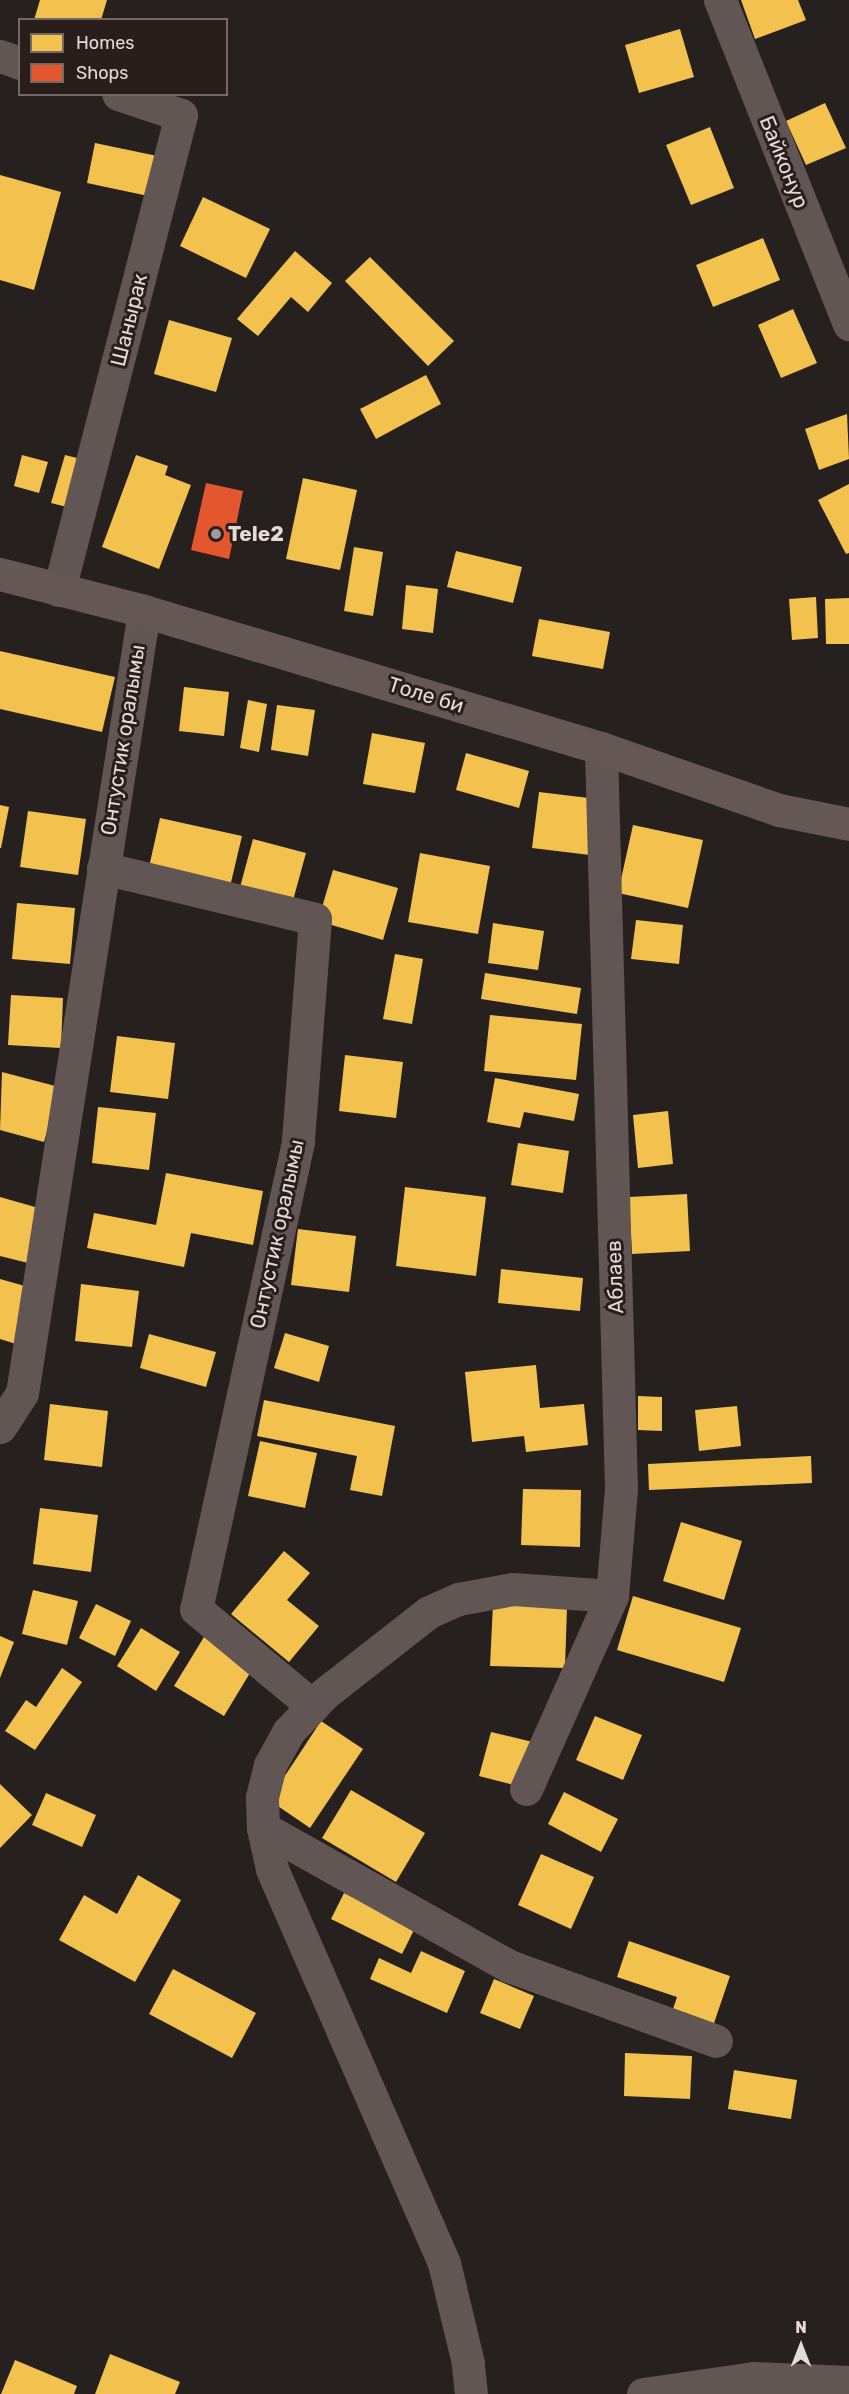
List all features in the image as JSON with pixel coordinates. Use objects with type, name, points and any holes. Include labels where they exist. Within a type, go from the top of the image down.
[{"type":"main road","name":"Толе би","points":[[0,574],[144,611],[601,748],[779,810],[849,824]]},
{"type":"street","name":"Байконур","points":[[720,0],[849,324]]},
{"type":"street","points":[[0,56],[18,62]]},
{"type":"street","name":"Шанырак","points":[[59,590],[181,115],[124,96]]},
{"type":"street","name":"Онтустик оралымы","points":[[0,1427],[22,1393],[144,611]]},
{"type":"street","name":"Аблаев","points":[[526,1789],[612,1596],[621,1489],[601,748]]},
{"type":"street","name":"Онтустик оралымы","points":[[103,868],[315,919],[298,1142],[196,1609],[313,1706]]},
{"type":"street","points":[[471,2394],[468,2363],[444,2263],[272,1869],[263,1828],[262,1797],[270,1765],[288,1732],[313,1706],[429,1612],[458,1599],[513,1589],[612,1596]]},
{"type":"street","points":[[263,1828],[509,1966],[716,2041]]},
{"type":"street","points":[[643,2394],[754,2378],[849,2382]]},
{"type":"building: Homes","points":[[40,0],[107,0],[102,18],[35,18]]},
{"type":"building: Homes","points":[[741,0],[798,0],[806,20],[755,39]]},
{"type":"building: Homes","points":[[680,29],[694,77],[639,93],[625,45]]},
{"type":"building: Homes","points":[[825,103],[846,148],[806,165],[786,121]]},
{"type":"building: Homes","points":[[710,127],[734,188],[691,205],[666,145]]},
{"type":"building: Homes","points":[[95,143],[162,157],[153,197],[87,183]]},
{"type":"building: Homes","points":[[0,175],[61,192],[34,290],[0,280]]},
{"type":"building: Homes","points":[[203,197],[270,229],[246,278],[180,246]]},
{"type":"building: Homes","points":[[763,238],[780,280],[713,307],[696,265]]},
{"type":"building: Homes","points":[[295,251],[332,283],[308,312],[291,297],[258,336],[237,319]]},
{"type":"building: Homes","points":[[370,257],[454,341],[428,366],[345,281]]},
{"type":"building: Homes","points":[[793,309],[817,363],[781,378],[758,325]]},
{"type":"building: Homes","points":[[169,320],[232,338],[216,392],[154,374]]},
{"type":"building: Homes","points":[[426,375],[441,404],[376,439],[360,409]]},
{"type":"building: Homes","points":[[847,414],[849,459],[819,470],[805,429]]},
{"type":"building: Homes","points":[[22,455],[48,462],[39,493],[14,486]]},
{"type":"building: Homes","points":[[65,455],[85,460],[71,508],[51,503]]},
{"type":"building: Homes","points":[[136,455],[168,466],[165,475],[191,485],[159,569],[102,547]]},
{"type":"building: Homes","points":[[303,478],[357,490],[340,570],[286,559]]},
{"type":"building: Homes","points":[[849,484],[849,553],[846,554],[818,500]]},
{"type":"building: Homes","points":[[354,547],[383,552],[373,616],[344,611]]},
{"type":"building: Homes","points":[[456,551],[522,567],[513,603],[447,587]]},
{"type":"building: Homes","points":[[406,585],[438,589],[433,633],[402,629]]},
{"type":"building: Homes","points":[[816,597],[818,638],[792,640],[789,599]]},
{"type":"building: Homes","points":[[849,598],[849,644],[826,644],[825,599]]},
{"type":"building: Homes","points":[[539,619],[610,632],[603,669],[532,656]]},
{"type":"building: Homes","points":[[0,651],[115,677],[102,732],[0,709]]},
{"type":"building: Homes","points":[[184,687],[229,692],[224,736],[179,731]]},
{"type":"building: Homes","points":[[248,700],[267,704],[259,752],[240,748]]},
{"type":"building: Homes","points":[[277,705],[315,710],[308,756],[271,750]]},
{"type":"building: Homes","points":[[372,733],[425,743],[415,793],[363,784]]},
{"type":"building: Homes","points":[[466,753],[529,771],[519,808],[456,790]]},
{"type":"building: Homes","points":[[539,792],[597,799],[590,855],[532,848]]},
{"type":"building: Homes","points":[[0,805],[9,807],[1,848],[0,848]]},
{"type":"building: Homes","points":[[28,811],[86,819],[78,875],[20,867]]},
{"type":"building: Homes","points":[[160,818],[242,836],[228,895],[147,876]]},
{"type":"building: Homes","points":[[633,825],[703,840],[688,908],[618,893]]},
{"type":"building: Homes","points":[[253,839],[306,853],[292,904],[239,891]]},
{"type":"building: Homes","points":[[420,853],[490,866],[478,934],[408,922]]},
{"type":"building: Homes","points":[[333,870],[398,888],[383,940],[318,921]]},
{"type":"building: Homes","points":[[17,903],[75,908],[70,964],[12,959]]},
{"type":"building: Homes","points":[[636,920],[683,925],[679,964],[631,959]]},
{"type":"building: Homes","points":[[493,923],[544,931],[538,970],[488,963]]},
{"type":"building: Homes","points":[[395,954],[423,959],[412,1024],[383,1019]]},
{"type":"building: Homes","points":[[485,973],[581,988],[577,1014],[481,999]]},
{"type":"building: Homes","points":[[11,995],[63,998],[61,1048],[8,1045]]},
{"type":"building: Homes","points":[[490,1015],[582,1024],[576,1080],[484,1071]]},
{"type":"building: Homes","points":[[117,1036],[175,1043],[168,1099],[110,1092]]},
{"type":"building: Homes","points":[[345,1055],[403,1062],[396,1118],[339,1111]]},
{"type":"building: Homes","points":[[2,1072],[59,1087],[44,1142],[0,1130]]},
{"type":"building: Homes","points":[[495,1078],[579,1094],[574,1121],[524,1112],[520,1128],[487,1122]]},
{"type":"building: Homes","points":[[98,1107],[156,1113],[149,1170],[92,1163]]},
{"type":"building: Homes","points":[[668,1111],[673,1164],[638,1168],[633,1115]]},
{"type":"building: Homes","points":[[518,1143],[569,1151],[563,1193],[511,1185]]},
{"type":"building: Homes","points":[[166,1173],[263,1191],[253,1245],[191,1233],[184,1267],[87,1248],[94,1213],[156,1225]]},
{"type":"building: Homes","points":[[405,1187],[486,1197],[476,1276],[396,1266]]},
{"type":"building: Homes","points":[[687,1194],[690,1251],[632,1254],[629,1197]]},
{"type":"building: Homes","points":[[0,1197],[42,1209],[28,1263],[0,1256]]},
{"type":"building: Homes","points":[[298,1229],[356,1236],[349,1292],[291,1285]]},
{"type":"building: Homes","points":[[501,1269],[583,1278],[580,1311],[498,1303]]},
{"type":"building: Homes","points":[[0,1279],[32,1288],[16,1344],[0,1339]]},
{"type":"building: Homes","points":[[81,1284],[139,1291],[132,1347],[75,1341]]},
{"type":"building: Homes","points":[[285,1333],[329,1346],[319,1382],[274,1368]]},
{"type":"building: Homes","points":[[149,1334],[216,1352],[206,1387],[140,1368]]},
{"type":"building: Homes","points":[[536,1365],[540,1408],[584,1404],[588,1445],[526,1452],[524,1436],[472,1442],[465,1372]]},
{"type":"building: Homes","points":[[638,1396],[662,1397],[662,1431],[638,1430]]},
{"type":"building: Homes","points":[[264,1400],[395,1426],[382,1496],[350,1490],[357,1456],[257,1436]]},
{"type":"building: Homes","points":[[50,1404],[108,1411],[102,1467],[44,1460]]},
{"type":"building: Homes","points":[[737,1406],[741,1446],[699,1451],[695,1410]]},
{"type":"building: Homes","points":[[260,1441],[317,1453],[305,1508],[248,1496]]},
{"type":"building: Homes","points":[[811,1456],[812,1483],[649,1490],[648,1464]]},
{"type":"building: Homes","points":[[523,1489],[581,1490],[580,1547],[521,1545]]},
{"type":"building: Homes","points":[[40,1508],[98,1515],[91,1572],[33,1564]]},
{"type":"building: Homes","points":[[681,1522],[742,1541],[724,1600],[663,1581]]},
{"type":"building: Homes","points":[[284,1551],[310,1573],[287,1600],[319,1626],[289,1662],[231,1614]]},
{"type":"building: Homes","points":[[33,1590],[78,1601],[67,1645],[22,1634]]},
{"type":"building: Homes","points":[[633,1596],[741,1628],[724,1682],[617,1650]]},
{"type":"building: Homes","points":[[96,1604],[131,1621],[115,1656],[79,1638]]},
{"type":"building: Homes","points":[[493,1604],[567,1607],[565,1668],[490,1666]]},
{"type":"building: Homes","points":[[141,1628],[180,1652],[156,1691],[117,1666]]},
{"type":"building: Homes","points":[[0,1636],[14,1642],[0,1678]]},
{"type":"building: Homes","points":[[204,1637],[253,1668],[224,1716],[174,1686]]},
{"type":"building: Homes","points":[[62,1668],[82,1682],[35,1750],[5,1731],[26,1700],[36,1707]]},
{"type":"building: Homes","points":[[595,1716],[642,1735],[623,1780],[576,1760]]},
{"type":"building: Homes","points":[[321,1721],[363,1749],[310,1828],[269,1800]]},
{"type":"building: Homes","points":[[491,1732],[537,1743],[525,1788],[479,1776]]},
{"type":"building: Homes","points":[[0,1784],[32,1815],[0,1848]]},
{"type":"building: Homes","points":[[351,1790],[425,1833],[396,1882],[322,1838]]},
{"type":"building: Homes","points":[[564,1792],[618,1819],[601,1852],[548,1824]]},
{"type":"building: Homes","points":[[46,1793],[96,1815],[82,1847],[32,1825]]},
{"type":"building: Homes","points":[[541,1854],[594,1877],[571,1929],[518,1905]]},
{"type":"building: Homes","points":[[138,1875],[181,1900],[135,1982],[59,1940],[84,1895],[117,1914]]},
{"type":"building: Homes","points":[[344,1893],[415,1928],[402,1954],[331,1919]]},
{"type":"building: Homes","points":[[629,1941],[730,1976],[712,2029],[671,2015],[677,1997],[617,1977]]},
{"type":"building: Homes","points":[[421,1951],[465,1971],[447,2013],[370,1979],[379,1958],[411,1973]]},
{"type":"building: Homes","points":[[173,1969],[256,2013],[232,2058],[149,2014]]},
{"type":"building: Homes","points":[[494,1979],[534,1996],[520,2029],[480,2013]]},
{"type":"building: Homes","points":[[625,2053],[692,2056],[690,2099],[624,2096]]},
{"type":"building: Homes","points":[[734,2070],[797,2080],[791,2119],[728,2109]]},
{"type":"building: Homes","points":[[110,2354],[180,2382],[175,2394],[95,2394]]},
{"type":"building: Homes","points":[[15,2360],[77,2386],[74,2394],[1,2394]]},
{"type":"building: Shops","points":[[206,483],[243,491],[229,559],[191,550]]},
{"type":"place","name":"Tele2","points":[[216,534]]}]
